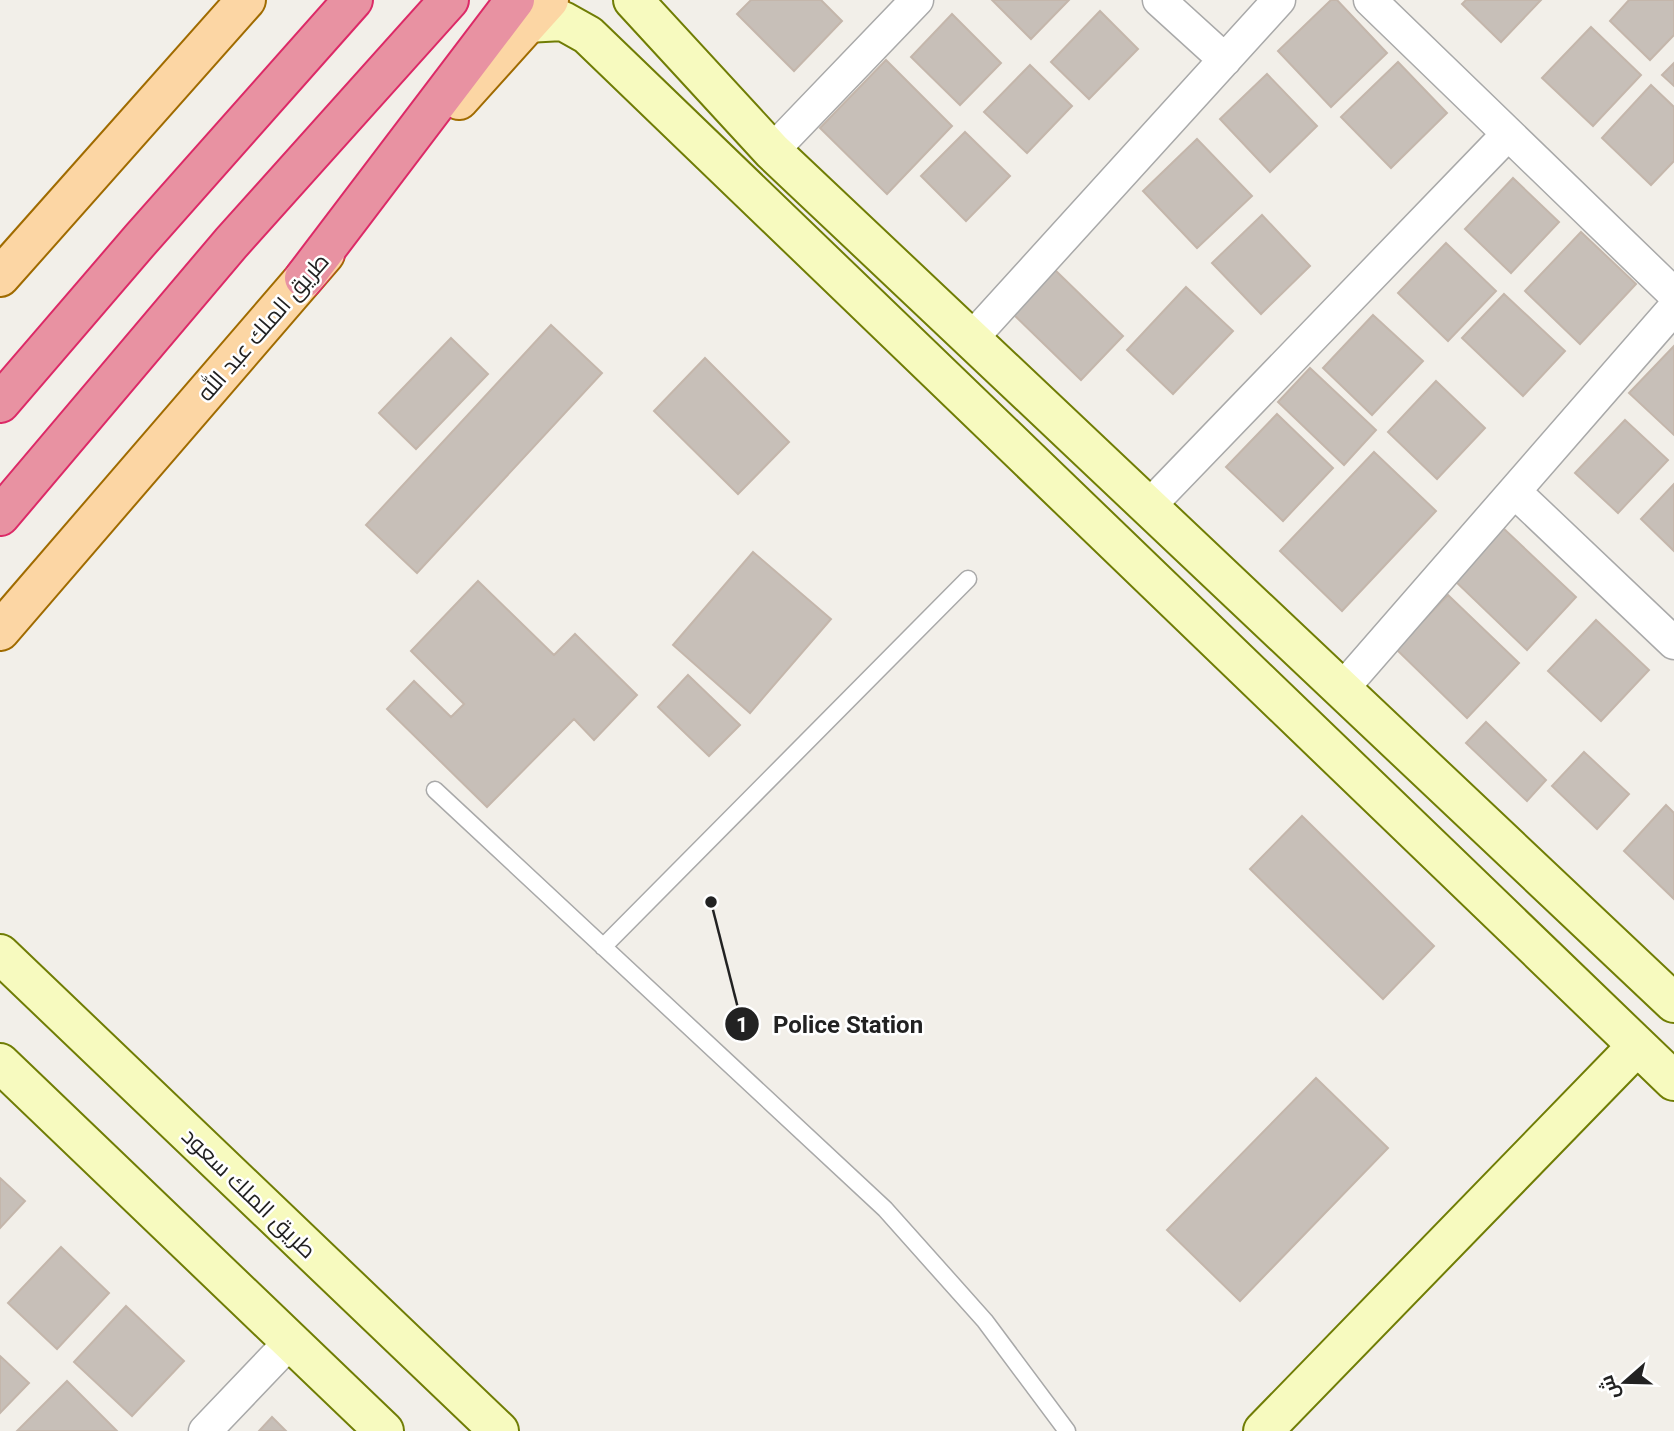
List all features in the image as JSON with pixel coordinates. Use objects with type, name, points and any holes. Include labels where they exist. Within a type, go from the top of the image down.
[{"type":"highway","points":[[0,403],[353,0]]},
{"type":"highway","points":[[0,516],[231,243],[449,0]]},
{"type":"highway","points":[[304,278],[530,8]]},
{"type":"main road","points":[[0,277],[246,0]]},
{"type":"main road","name":"طريق الملك عبد الله","points":[[0,631],[304,278]]},
{"type":"street","points":[[634,0],[772,151],[1674,1003]]},
{"type":"street","points":[[772,151],[917,0]]},
{"type":"street","points":[[1159,0],[1225,60]]},
{"type":"street","points":[[971,339],[1279,0]]},
{"type":"street","points":[[1370,0],[1674,294]]},
{"type":"street","points":[[530,8],[563,21],[588,35],[1674,1081]]},
{"type":"street","points":[[1149,506],[1508,134]]},
{"type":"street","points":[[1342,690],[1674,308]]},
{"type":"street","points":[[1515,492],[1674,643]]},
{"type":"street","name":"طريق الملك سعود","points":[[0,954],[499,1431]]},
{"type":"street","points":[[1262,1431],[1637,1046]]},
{"type":"street","points":[[0,1063],[384,1431]]},
{"type":"street","points":[[205,1431],[290,1342]]},
{"type":"lane","points":[[603,947],[968,579]]},
{"type":"lane","points":[[435,790],[885,1209],[985,1321],[1067,1431]]},
{"type":"building","points":[[751,0],[821,0],[842,21],[794,71],[737,14]]},
{"type":"building","points":[[992,0],[1069,0],[1031,39]]},
{"type":"building","points":[[1331,0],[1337,0],[1387,53],[1331,107],[1278,51]]},
{"type":"building","points":[[1466,0],[1541,0],[1501,42],[1462,4]]},
{"type":"building","points":[[1629,0],[1674,0],[1674,35],[1650,60],[1610,21]]},
{"type":"building","points":[[1100,11],[1138,49],[1089,99],[1051,62]]},
{"type":"building","points":[[952,14],[1001,63],[960,105],[911,57]]},
{"type":"building","points":[[1591,27],[1641,75],[1593,126],[1542,78]]},
{"type":"building","points":[[886,60],[952,126],[887,194],[820,128]]},
{"type":"building","points":[[1398,62],[1447,113],[1391,168],[1341,117]]},
{"type":"building","points":[[1674,63],[1674,86],[1662,75]]},
{"type":"building","points":[[1030,65],[1072,106],[1027,153],[984,112]]},
{"type":"building","points":[[1267,74],[1317,126],[1270,172],[1220,119]]},
{"type":"building","points":[[1651,85],[1674,107],[1674,161],[1651,185],[1602,138]]},
{"type":"building","points":[[965,132],[1010,176],[966,221],[921,176]]},
{"type":"building","points":[[1197,139],[1252,196],[1197,248],[1143,191]]},
{"type":"building","points":[[1513,178],[1559,222],[1511,273],[1465,229]]},
{"type":"building","points":[[1262,215],[1310,266],[1261,314],[1212,263]]},
{"type":"building","points":[[1581,232],[1636,284],[1580,344],[1525,291]]},
{"type":"building","points":[[1446,243],[1496,291],[1448,341],[1398,293]]},
{"type":"building","points":[[1054,269],[1123,336],[1081,380],[1012,313]]},
{"type":"building","points":[[1186,287],[1233,331],[1173,394],[1127,350]]},
{"type":"building","points":[[1504,294],[1565,351],[1523,396],[1462,338]]},
{"type":"building","points":[[1373,315],[1423,361],[1372,415],[1323,368]]},
{"type":"building","points":[[551,325],[602,373],[417,573],[366,525]]},
{"type":"building","points":[[451,338],[488,374],[416,449],[379,413]]},
{"type":"building","points":[[1674,346],[1674,435],[1629,393]]},
{"type":"building","points":[[705,358],[789,442],[738,494],[654,411]]},
{"type":"building","points":[[1310,368],[1376,430],[1344,465],[1278,402]]},
{"type":"building","points":[[1436,381],[1485,428],[1437,479],[1388,432]]},
{"type":"building","points":[[1277,414],[1333,468],[1283,521],[1226,467]]},
{"type":"building","points":[[1625,420],[1668,460],[1618,513],[1575,473]]},
{"type":"building","points":[[1374,452],[1436,511],[1342,611],[1280,551]]},
{"type":"building","points":[[1674,484],[1674,551],[1641,519]]},
{"type":"building","points":[[1502,527],[1576,597],[1527,650],[1453,579]]},
{"type":"building","points":[[753,552],[831,619],[750,713],[673,645]]},
{"type":"building","points":[[478,581],[554,655],[575,634],[637,695],[594,740],[574,719],[487,807],[387,709],[414,681],[451,717],[464,704],[411,651]]},
{"type":"building","points":[[1448,595],[1519,663],[1467,718],[1396,649]]},
{"type":"building","points":[[1596,620],[1649,670],[1601,721],[1548,671]]},
{"type":"building","points":[[688,675],[740,725],[709,756],[658,707]]},
{"type":"building","points":[[1486,722],[1546,780],[1527,801],[1466,743]]},
{"type":"building","points":[[1584,752],[1629,794],[1597,829],[1552,786]]},
{"type":"building","points":[[1666,805],[1674,813],[1674,899],[1624,851]]},
{"type":"building","points":[[1302,816],[1434,946],[1383,999],[1250,869]]},
{"type":"building","points":[[1316,1078],[1388,1148],[1240,1301],[1167,1230]]},
{"type":"building","points":[[0,1178],[25,1201],[0,1228]]},
{"type":"building","points":[[61,1247],[109,1293],[57,1349],[8,1303]]},
{"type":"building","points":[[126,1306],[184,1361],[132,1416],[74,1362]]},
{"type":"building","points":[[0,1356],[29,1383],[0,1413]]},
{"type":"building","points":[[67,1381],[117,1431],[17,1431]]},
{"type":"building","points":[[272,1417],[286,1431],[259,1431]]},
{"type":"place","name":"Police Station","points":[[711,902]]}]
